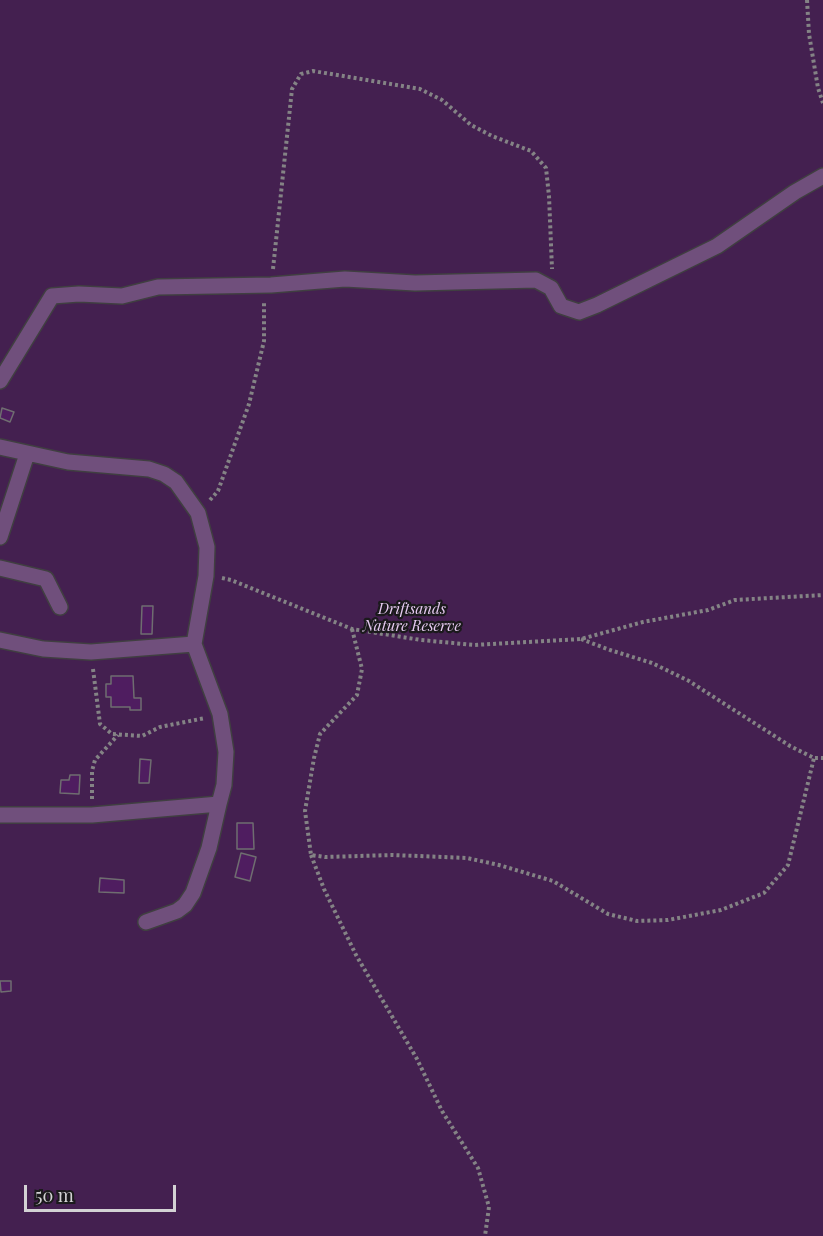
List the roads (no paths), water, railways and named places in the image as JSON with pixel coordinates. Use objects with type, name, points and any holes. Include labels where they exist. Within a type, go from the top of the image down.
[{"type":"street","points":[[0,381],[52,296],[79,294],[122,296],[158,287],[272,285],[345,279],[415,283],[536,280],[551,288],[561,306],[579,312],[717,246],[795,192],[823,176]]},
{"type":"street","points":[[0,447],[68,462],[149,469],[164,474],[176,482],[198,513],[207,547],[206,576],[194,644],[224,731],[226,752],[224,785],[209,848],[193,893],[177,911],[146,922]]},
{"type":"street","points":[[0,537],[27,454]]},
{"type":"street","points":[[0,568],[46,579],[60,607]]},
{"type":"street","points":[[0,640],[43,649],[91,652],[194,644]]},
{"type":"street","points":[[0,815],[92,815],[219,804]]},
{"type":"park label","name":"Driftsands Nature Reserve","points":[[412,618]]}]
